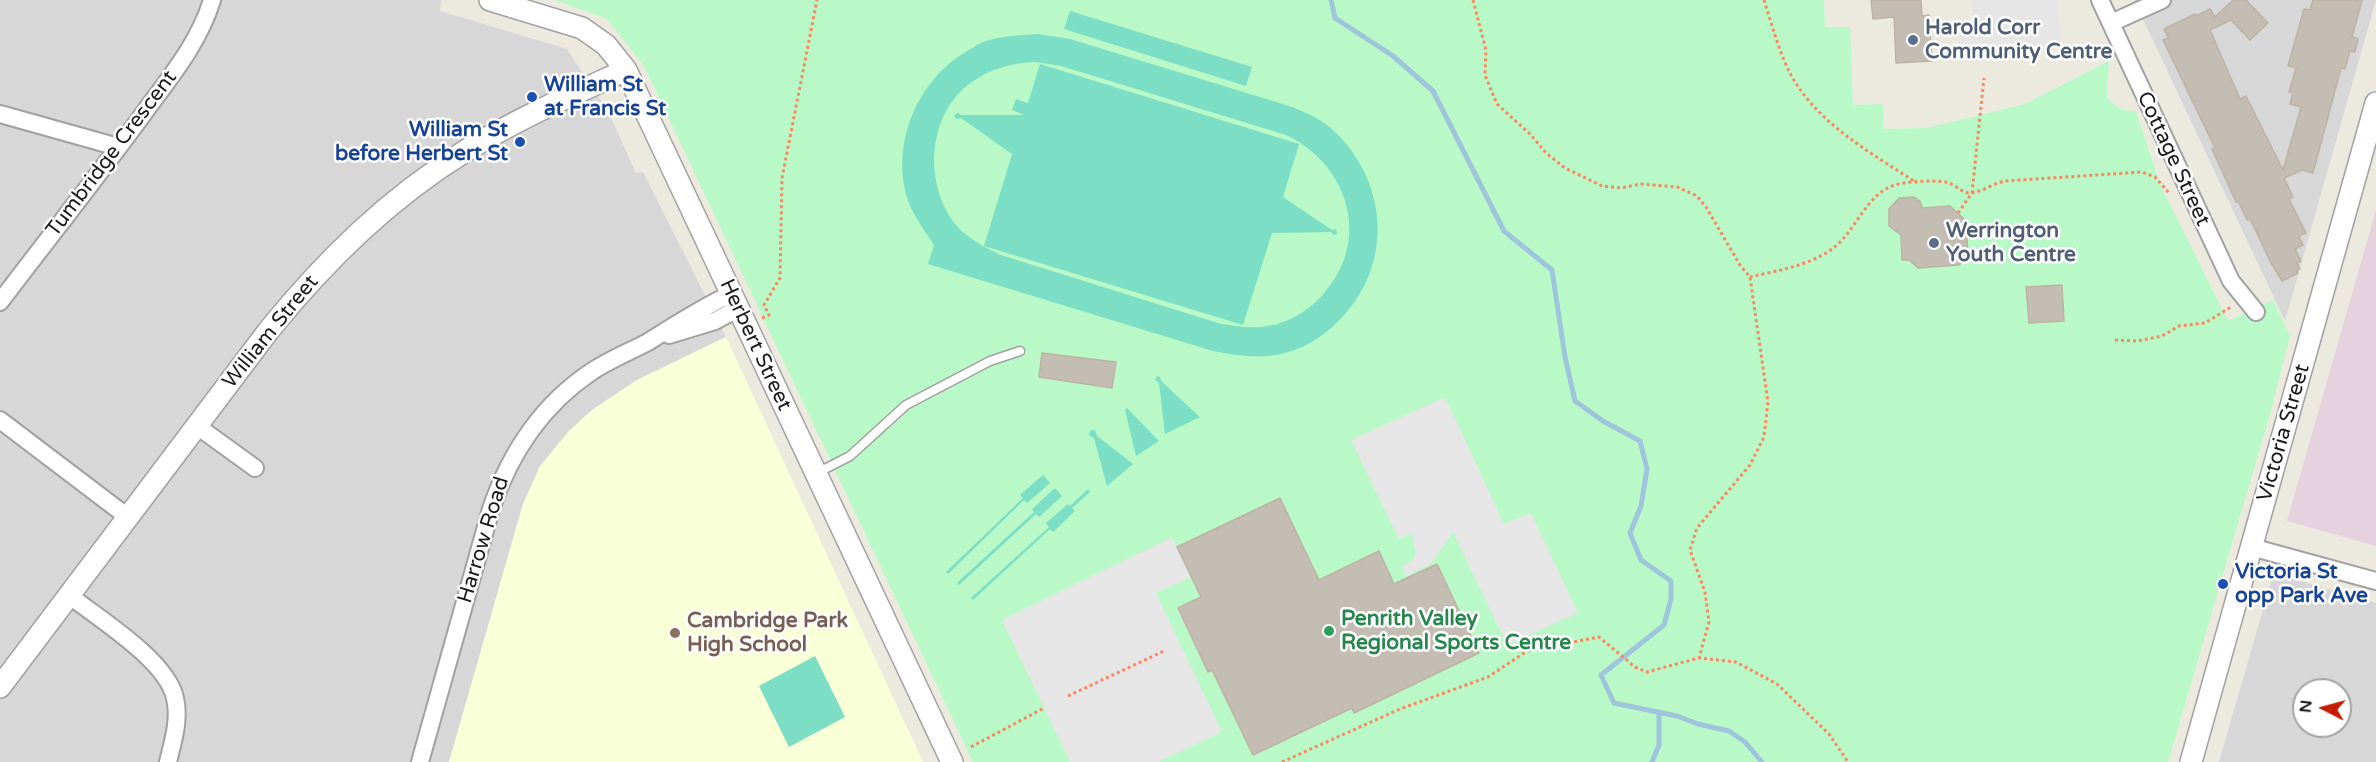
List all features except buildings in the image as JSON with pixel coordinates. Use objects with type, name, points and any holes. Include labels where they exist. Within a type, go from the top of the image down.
[{"type":"street","name":"Tumbridge Crescent","points":[[0,302],[194,43],[204,24],[212,0]]},
{"type":"street","name":"Herbert Street","points":[[490,0],[582,28],[606,45],[626,70],[952,762]]},
{"type":"street","name":"Cottage Street","points":[[2100,0],[2186,189],[2231,281],[2251,306]]},
{"type":"street","points":[[2110,23],[2162,0]]},
{"type":"street","name":"William Street","points":[[1,685],[129,518],[268,330],[341,249],[378,215],[422,180],[466,150],[511,125],[626,70]]},
{"type":"street","name":"Victoria Street","points":[[2191,762],[2376,103]]},
{"type":"street","points":[[0,114],[118,147]]},
{"type":"street","name":"Harrow Road","points":[[420,762],[491,509],[510,463],[538,419],[568,389],[601,366],[646,343],[715,321],[738,309]]},
{"type":"street","points":[[0,420],[129,518]]},
{"type":"street","points":[[197,426],[255,468]]},
{"type":"street","points":[[2252,547],[2376,580]]},
{"type":"street","points":[[70,596],[153,662],[172,687],[177,709],[175,735],[168,762]]},
{"type":"lane","points":[[815,474],[850,456],[906,405],[990,361],[1020,351]]},
{"type":"path","points":[[738,309],[769,315],[764,305],[780,278],[782,178],[817,0]]},
{"type":"path","points":[[1473,0],[1485,50],[1485,75],[1497,104],[1530,134],[1546,153],[1565,168],[1602,186],[1621,188],[1640,183],[1677,187],[1697,196],[1750,277],[1768,402],[1764,437],[1750,465],[1697,528],[1690,550],[1705,592],[1709,622],[1699,658]]},
{"type":"path","points":[[1764,0],[1784,61],[1807,98],[1835,127],[1917,183]]},
{"type":"path","points":[[1958,213],[1972,193],[1984,78]]},
{"type":"path","points":[[1750,277],[1791,267],[1830,250],[1841,241],[1882,191],[1893,186],[1947,182],[1967,193],[1972,193],[2006,181],[2142,172],[2155,177],[2171,195],[2186,189]]},
{"type":"path","points":[[2115,340],[2138,340],[2163,336],[2179,326],[2205,323],[2251,306]]},
{"type":"path","points":[[1282,762],[1400,709],[1488,677],[1527,651],[1599,637],[1635,667],[1647,672],[1699,658],[1736,662],[1777,684],[1829,734],[1848,762]]},
{"type":"path","points":[[1068,696],[1164,651]]},
{"type":"path","points":[[971,747],[1044,708]]},
{"type":"shaded area","points":[[0,0],[441,0],[440,11],[567,49],[608,111],[636,173],[643,172],[726,337],[637,380],[592,410],[568,432],[523,504],[449,762],[0,762]]},
{"type":"shaded area","points":[[555,0],[1824,0],[1825,27],[1850,27],[1853,105],[1883,104],[1884,129],[1927,128],[2025,104],[2109,61],[2107,97],[2120,108],[2136,111],[2160,184],[2228,321],[2273,300],[2290,336],[2270,414],[2168,762],[973,762],[644,66],[607,19]]},
{"type":"shaded area","points":[[1971,0],[2058,0],[2061,44],[2049,46],[2031,58],[1960,62],[1958,28],[1974,26]]},
{"type":"shaded area","points":[[2134,0],[2376,0],[2285,321]]},
{"type":"shaded area","points":[[2376,210],[2376,546],[2287,521]]},
{"type":"shaded area","name":"Cambridge Park High School","points":[[726,337],[923,762],[449,762],[523,504],[540,466],[568,432],[592,410],[637,380]]},
{"type":"shaded area","points":[[1445,397],[1504,524],[1531,513],[1578,613],[1507,645],[1453,532],[1431,564],[1406,576],[1402,567],[1414,559],[1415,552],[1412,533],[1399,539],[1351,440]]},
{"type":"shaded area","points":[[1172,537],[1191,577],[1156,593],[1222,732],[1158,762],[1070,762],[1002,620]]},
{"type":"shaded area","points":[[2280,575],[2376,603],[2376,762],[2219,762],[2271,582]]},
{"type":"green space","points":[[1070,11],[1252,67],[1246,86],[1064,29]]},
{"type":"green space","points":[[1038,34],[1070,39],[1286,105],[1312,115],[1329,126],[1351,151],[1365,173],[1373,196],[1377,220],[1377,245],[1371,269],[1361,292],[1345,314],[1318,338],[1302,347],[1267,356],[1240,355],[1213,351],[928,264],[934,245],[912,210],[905,189],[902,167],[904,144],[919,102],[931,83],[946,66],[983,42],[997,38]],"holes":[[[1036,62],[1061,66],[1286,135],[1307,148],[1324,164],[1338,183],[1346,204],[1349,226],[1347,248],[1339,271],[1325,292],[1313,304],[1284,322],[1261,327],[1221,324],[1001,255],[966,234],[956,225],[945,208],[938,190],[935,150],[938,130],[946,112],[957,95],[972,82],[995,70],[1010,65]]]},
{"type":"green space","points":[[1040,64],[1299,144],[1283,197],[1332,230],[1336,229],[1337,234],[1334,235],[1331,232],[1272,233],[1243,325],[984,246],[1012,154],[961,118],[956,119],[954,115],[958,113],[961,115],[1024,115],[1012,110],[1016,99],[1028,103]]},
{"type":"green space","points":[[1157,376],[1200,417],[1165,434],[1159,383],[1155,380]]},
{"type":"green space","points":[[1127,408],[1159,441],[1136,456],[1125,410]]},
{"type":"green space","points":[[1091,430],[1095,430],[1097,436],[1133,464],[1107,486],[1094,438],[1089,435]]},
{"type":"green space","points":[[1043,475],[1050,483],[1027,503],[1024,500],[948,574],[946,572],[1023,498],[1020,495]]},
{"type":"green space","points":[[1055,488],[1062,496],[1039,517],[1036,514],[959,585],[957,583],[1034,512],[1032,509]]},
{"type":"green space","points":[[1088,489],[1090,492],[1072,508],[1075,511],[1053,532],[1050,529],[973,600],[971,598],[1049,527],[1046,523],[1068,504],[1070,506]]},
{"type":"green space","points":[[815,656],[845,717],[789,747],[759,686]]},
{"type":"waterway","points":[[1331,0],[1335,18],[1393,56],[1433,91],[1504,231],[1552,270],[1565,357],[1575,401],[1603,421],[1640,441],[1647,469],[1641,506],[1630,533],[1641,560],[1671,581],[1671,599],[1664,625],[1601,675],[1614,703],[1677,716],[1698,724],[1729,731],[1745,742],[1762,762]]},
{"type":"waterway","points":[[1652,762],[1659,745],[1659,712]]},
{"type":"place","name":"Harold Corr Community Centre","points":[[1913,40]]},
{"type":"place","name":"William St at Francis St","points":[[532,97]]},
{"type":"place","name":"William St before Herbert St","points":[[520,142]]},
{"type":"place","name":"Werrington Youth Centre","points":[[1934,243]]},
{"type":"place","name":"Victoria St opp Park Ave","points":[[2223,584]]},
{"type":"place","name":"Penrith Valley Regional Sports Centre","points":[[1329,631]]},
{"type":"place","name":"Cambridge Park High School","points":[[675,633]]}]
